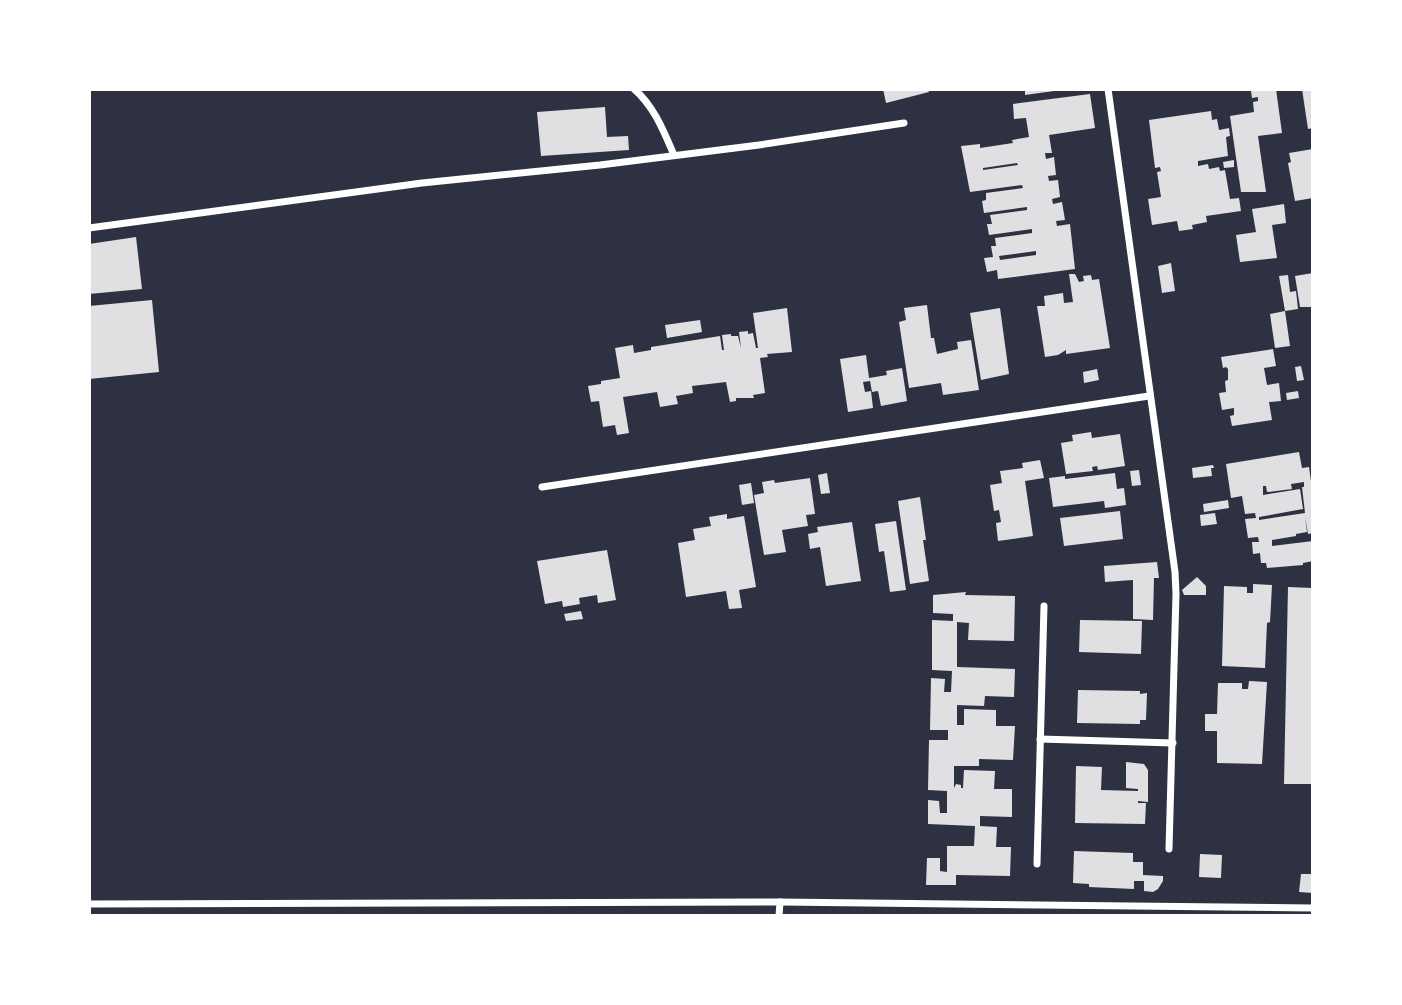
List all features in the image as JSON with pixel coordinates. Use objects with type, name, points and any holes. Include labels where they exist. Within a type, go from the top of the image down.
[{"type":"street","points":[[634,89],[642,96],[660,124],[674,155]]},
{"type":"street","points":[[1108,89],[1176,594],[1169,849]]},
{"type":"street","points":[[89,228],[422,183],[674,155],[904,123]]},
{"type":"street","points":[[542,487],[1149,396]]},
{"type":"street","points":[[1037,864],[1044,606]]},
{"type":"street","points":[[1040,739],[1173,743]]},
{"type":"street","points":[[89,904],[780,902],[1230,911],[1313,908]]},
{"type":"street","points":[[779,916],[780,902]]},
{"type":"street","points":[[1002,905],[1002,916]]},
{"type":"building","points":[[883,89],[928,89],[929,92],[886,103]]},
{"type":"building","points":[[1025,89],[1054,89],[1054,91],[1025,95]]},
{"type":"building","points":[[1276,89],[1282,133],[1258,136],[1266,192],[1241,192],[1230,116],[1254,112],[1253,102],[1258,101],[1258,97],[1252,98],[1251,91]]},
{"type":"building","points":[[1302,89],[1313,89],[1313,128],[1308,129]]},
{"type":"building","points":[[1090,94],[1095,128],[1049,135],[1052,153],[1045,153],[1046,159],[1054,157],[1056,175],[1048,176],[1049,181],[1058,180],[1060,197],[1052,199],[1053,204],[1062,202],[1065,220],[1056,221],[1057,226],[1070,224],[1075,269],[998,279],[997,270],[987,272],[984,258],[993,257],[991,246],[996,246],[995,238],[1032,233],[1032,229],[989,235],[987,224],[992,224],[990,215],[1027,210],[1027,207],[984,213],[982,201],[986,200],[986,193],[1023,188],[1022,185],[970,192],[961,146],[980,144],[980,148],[1013,143],[1012,140],[1029,137],[1026,118],[1014,119],[1013,104]],"holes":[[[1018,165],[983,170],[983,168]],[[1036,251],[1036,255],[1000,260],[999,256]]]},
{"type":"building","points":[[605,107],[607,137],[628,136],[629,150],[541,156],[537,112]]},
{"type":"building","points":[[1211,111],[1212,120],[1217,119],[1219,130],[1229,128],[1230,136],[1226,137],[1228,156],[1198,161],[1198,166],[1208,164],[1209,169],[1219,167],[1220,171],[1225,170],[1230,199],[1239,198],[1241,211],[1206,216],[1207,222],[1192,225],[1193,229],[1179,231],[1177,221],[1152,225],[1148,199],[1161,197],[1157,172],[1161,171],[1160,167],[1155,168],[1149,120]]},
{"type":"building","points":[[1313,149],[1313,198],[1295,201],[1288,163],[1291,162],[1289,153]]},
{"type":"building","points":[[1234,160],[1234,167],[1224,168],[1223,162]]},
{"type":"building","points":[[1284,204],[1286,223],[1272,225],[1277,258],[1240,262],[1236,235],[1256,232],[1252,209]]},
{"type":"building","points":[[136,237],[142,289],[89,294],[89,244]]},
{"type":"building","points":[[1171,263],[1175,291],[1162,293],[1158,266]]},
{"type":"building","points":[[1313,273],[1313,307],[1300,307],[1295,276]]},
{"type":"building","points":[[1069,274],[1075,274],[1079,282],[1084,281],[1083,276],[1091,275],[1092,280],[1099,279],[1110,348],[1066,354],[1066,350],[1058,355],[1045,357],[1037,306],[1045,306],[1044,296],[1063,293],[1064,303],[1073,302]]},
{"type":"building","points":[[1288,275],[1290,292],[1296,291],[1298,309],[1285,311],[1279,276]]},
{"type":"building","points":[[152,300],[159,372],[89,379],[89,306]]},
{"type":"building","points":[[927,305],[931,338],[934,338],[937,354],[958,349],[957,342],[971,340],[979,390],[943,395],[941,383],[909,388],[899,322],[906,320],[904,308]]},
{"type":"building","points":[[787,308],[792,352],[767,354],[768,357],[760,358],[765,393],[753,395],[754,398],[736,398],[736,401],[730,402],[726,382],[692,386],[693,393],[676,396],[678,404],[660,407],[657,392],[623,397],[629,433],[617,435],[615,425],[603,427],[599,401],[591,402],[588,386],[620,378],[615,348],[633,345],[634,353],[651,350],[651,347],[720,336],[724,350],[722,335],[731,334],[738,336],[741,348],[739,332],[748,331],[748,334],[753,333],[758,348],[753,313]]},
{"type":"building","points":[[1000,308],[1009,374],[981,380],[970,313]]},
{"type":"building","points":[[1285,311],[1290,346],[1275,348],[1270,314]]},
{"type":"building","points":[[700,320],[702,332],[667,338],[665,325]]},
{"type":"building","points":[[1273,349],[1276,366],[1264,368],[1267,385],[1279,383],[1281,401],[1269,402],[1272,420],[1232,426],[1230,416],[1234,415],[1234,408],[1222,410],[1219,393],[1226,392],[1225,381],[1228,380],[1228,369],[1223,368],[1221,357]]},
{"type":"building","points":[[866,355],[869,378],[887,375],[886,371],[902,368],[907,401],[881,406],[878,391],[872,392],[870,381],[863,382],[865,392],[871,391],[873,408],[848,412],[840,359]]},
{"type":"building","points":[[1301,366],[1304,380],[1297,381],[1295,367]]},
{"type":"building","points":[[1097,369],[1099,380],[1084,383],[1083,372]]},
{"type":"building","points":[[1298,391],[1299,398],[1287,400],[1286,393]]},
{"type":"building","points":[[1091,432],[1092,438],[1120,434],[1125,466],[1098,470],[1097,466],[1092,467],[1093,471],[1066,474],[1061,443],[1073,441],[1072,435]]},
{"type":"building","points":[[1299,452],[1302,468],[1309,467],[1313,496],[1313,533],[1308,534],[1305,516],[1307,532],[1272,540],[1272,546],[1313,541],[1313,561],[1303,565],[1267,568],[1266,563],[1261,563],[1260,553],[1253,554],[1252,542],[1259,542],[1258,537],[1248,538],[1245,519],[1256,518],[1255,513],[1245,514],[1242,496],[1231,498],[1226,464]],"holes":[[[1304,482],[1305,513],[1259,520],[1259,517],[1303,509],[1300,489],[1263,495],[1263,486],[1266,486],[1267,492],[1292,489],[1291,484]]]},
{"type":"building","points":[[1040,460],[1044,478],[1025,481],[1033,536],[998,541],[996,523],[1001,522],[999,510],[994,511],[990,485],[1002,483],[1000,471],[1023,468],[1022,463]]},
{"type":"building","points":[[1213,465],[1212,476],[1193,478],[1192,468]]},
{"type":"building","points":[[1139,470],[1141,485],[1132,486],[1130,471]]},
{"type":"building","points":[[827,473],[830,493],[821,494],[818,475]]},
{"type":"building","points":[[1115,473],[1117,489],[1124,488],[1126,505],[1105,508],[1104,501],[1053,507],[1049,478],[1065,476],[1065,479]]},
{"type":"building","points":[[810,478],[815,514],[806,515],[808,526],[782,530],[786,552],[764,555],[754,495],[764,493],[762,482]]},
{"type":"building","points":[[751,483],[754,503],[742,505],[739,485]]},
{"type":"building","points":[[920,497],[929,581],[910,584],[898,501]]},
{"type":"building","points":[[1228,500],[1229,508],[1204,512],[1203,504]]},
{"type":"building","points":[[1120,511],[1123,539],[1064,546],[1060,518]]},
{"type":"building","points":[[1215,513],[1217,524],[1201,526],[1200,515]]},
{"type":"building","points":[[727,514],[727,519],[744,516],[756,587],[739,590],[742,608],[729,609],[726,591],[686,597],[678,543],[695,540],[693,529],[711,526],[709,517]]},
{"type":"building","points":[[896,521],[906,590],[890,592],[884,551],[879,552],[875,524]]},
{"type":"building","points":[[852,522],[861,581],[826,586],[820,547],[810,549],[808,534],[818,532],[817,527]]},
{"type":"building","points":[[607,550],[616,600],[598,603],[597,595],[579,598],[580,604],[563,607],[562,601],[545,604],[537,561]]},
{"type":"building","points":[[1157,562],[1159,578],[1154,578],[1153,620],[1133,619],[1133,580],[1105,582],[1104,566]]},
{"type":"building","points":[[1197,577],[1206,586],[1206,595],[1184,595],[1182,590]]},
{"type":"building","points":[[1253,584],[1272,585],[1265,668],[1222,666],[1224,586],[1247,587],[1247,593],[1253,593]]},
{"type":"building","points":[[1288,587],[1313,588],[1313,784],[1284,784]]},
{"type":"building","points":[[966,592],[965,595],[1015,596],[1014,641],[968,640],[969,623],[957,622],[957,667],[1015,669],[1014,697],[985,696],[984,706],[957,705],[957,725],[964,725],[964,709],[996,710],[996,726],[1015,726],[1013,760],[979,759],[979,766],[954,766],[954,788],[956,784],[963,788],[964,770],[995,771],[994,789],[1012,789],[1012,817],[980,816],[980,826],[997,827],[996,847],[1011,847],[1010,876],[956,875],[956,885],[926,885],[927,858],[940,858],[940,871],[947,872],[947,846],[974,846],[975,826],[928,824],[928,800],[939,801],[940,813],[947,813],[947,791],[928,790],[929,740],[948,740],[948,730],[930,730],[931,678],[945,679],[944,692],[951,692],[952,671],[932,670],[932,620],[953,621],[953,614],[933,613],[933,595]]},
{"type":"building","points":[[581,611],[583,619],[566,621],[564,614]]},
{"type":"building","points":[[1080,620],[1142,621],[1141,654],[1079,652]]},
{"type":"building","points":[[1249,681],[1267,682],[1262,764],[1217,763],[1217,731],[1205,731],[1205,714],[1217,714],[1218,683],[1242,683],[1242,689],[1248,689]]},
{"type":"building","points":[[1078,690],[1147,693],[1146,720],[1140,720],[1140,724],[1077,723]]},
{"type":"building","points":[[1126,762],[1144,764],[1148,770],[1148,802],[1138,801],[1146,803],[1145,824],[1075,823],[1076,766],[1102,767],[1101,790],[1138,791],[1126,788]]},
{"type":"building","points":[[1074,851],[1133,853],[1133,862],[1143,862],[1143,875],[1163,876],[1163,881],[1153,892],[1144,891],[1144,881],[1134,881],[1134,889],[1089,887],[1089,884],[1073,883]]},
{"type":"building","points":[[1200,854],[1222,855],[1221,878],[1199,877]]},
{"type":"building","points":[[1301,874],[1313,874],[1313,893],[1299,892]]}]
